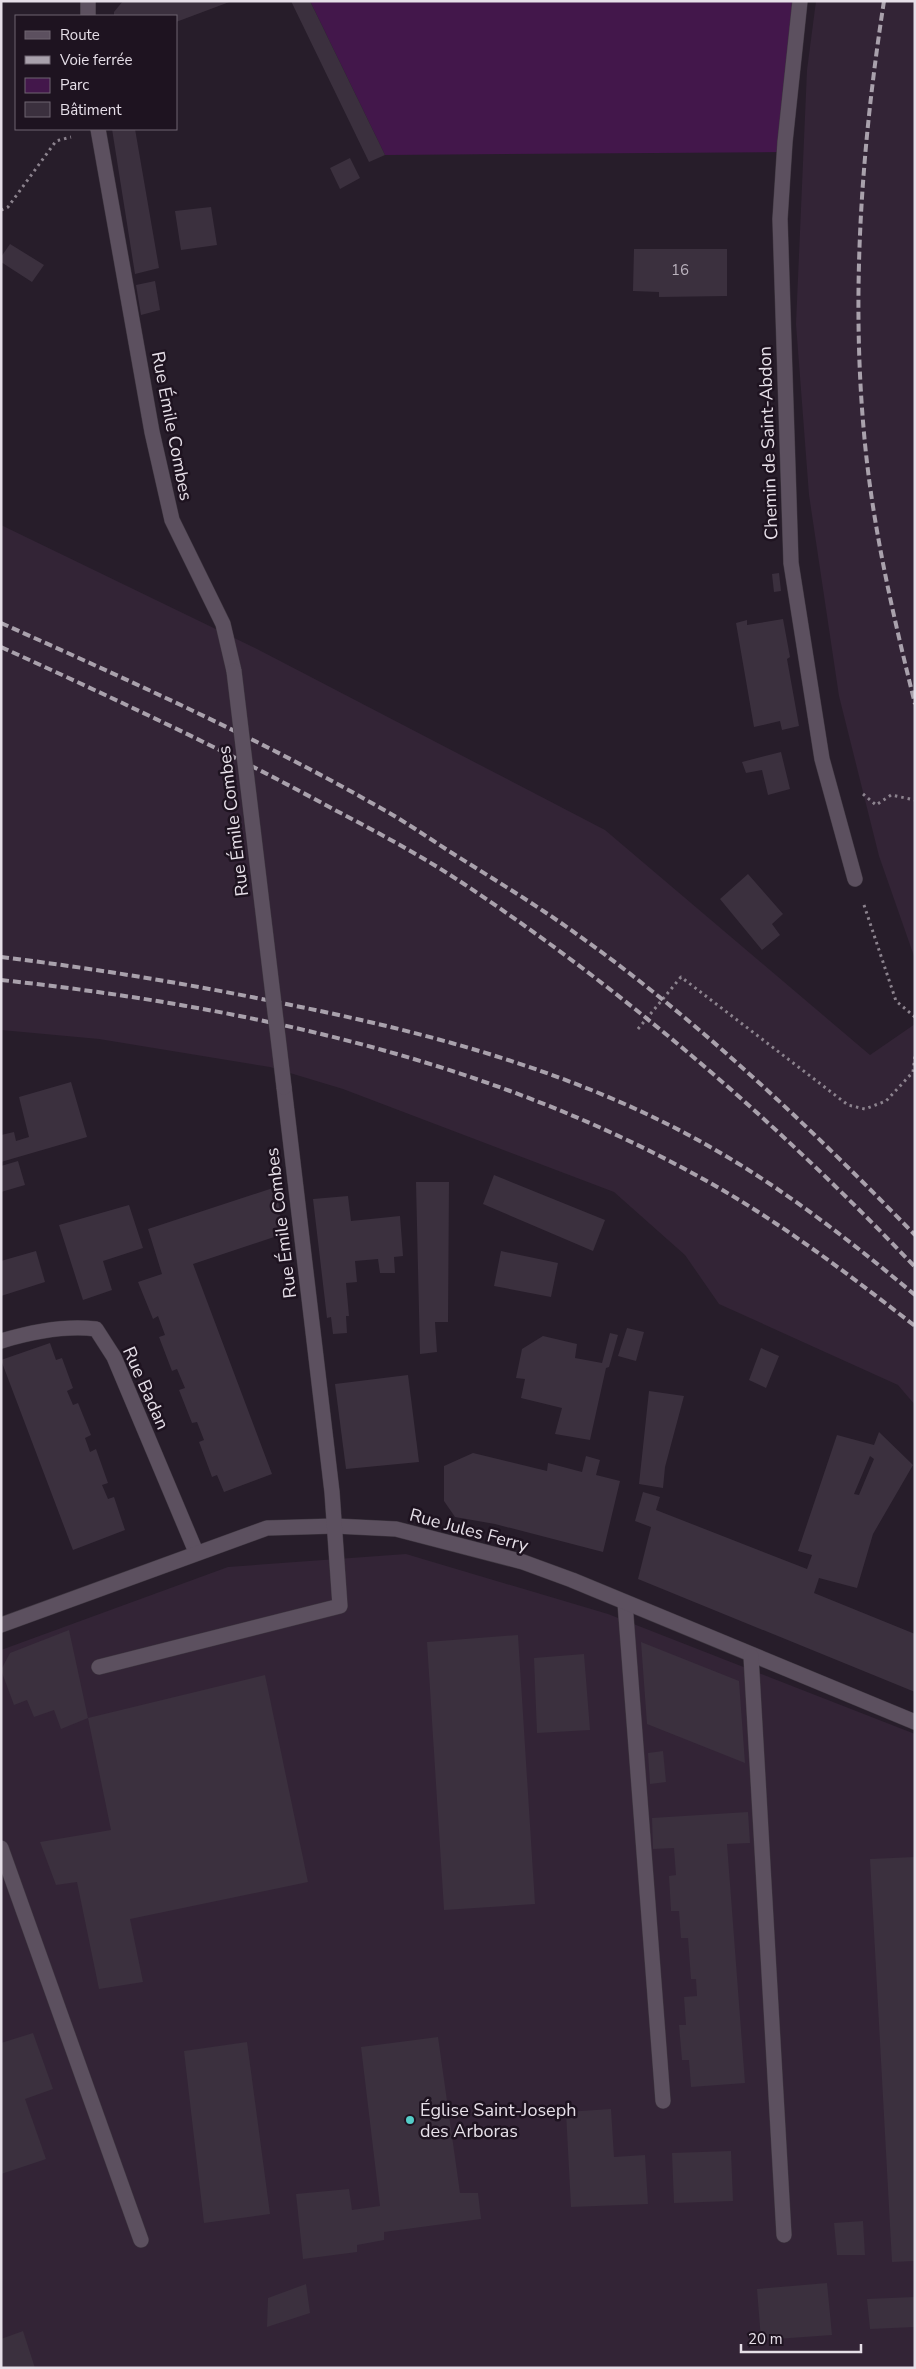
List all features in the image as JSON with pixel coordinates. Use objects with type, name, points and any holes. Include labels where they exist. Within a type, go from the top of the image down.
[{"type":"street","points":[[88,1],[88,15]]},
{"type":"street","name":"Chemin de Saint-Abdon","points":[[800,1],[785,142],[780,219],[790,553],[822,760],[855,878]]},
{"type":"street","name":"Rue Émile Combes","points":[[98,130],[152,432],[172,520],[223,624],[234,671],[335,1526],[340,1606],[99,1667]]},
{"type":"street","name":"Rue Badan","points":[[1,1341],[27,1333],[84,1327],[96,1329],[114,1357],[196,1552]]},
{"type":"street","name":"Rue Jules Ferry","points":[[1,1625],[196,1552],[267,1528],[335,1526],[396,1529],[523,1562],[915,1722]]},
{"type":"street","points":[[625,1603],[663,2101]]},
{"type":"street","points":[[751,1656],[784,2235]]},
{"type":"street","points":[[1,1848],[141,2240]]},
{"type":"path","points":[[1,210],[8,207],[56,141],[94,130]]},
{"type":"path","points":[[822,760],[876,805],[891,795],[915,800]]},
{"type":"path","points":[[855,878],[896,1001],[915,1017]]},
{"type":"path","points":[[638,1030],[681,977],[848,1105],[864,1109],[886,1102],[913,1072],[915,1055]]},
{"type":"shaded area","points":[[816,1],[915,1],[915,959],[879,856],[839,696],[809,495],[796,324],[807,70]]},
{"type":"shaded area","points":[[1,525],[257,649],[605,830],[870,1055],[915,1024],[915,1405],[898,1385],[719,1304],[685,1255],[614,1192],[343,1089],[270,1067],[99,1039],[1,1030]]},
{"type":"shaded area","points":[[406,1554],[608,1614],[915,1734],[915,2368],[1,2368],[1,1650],[228,1567]]},
{"type":"green space","points":[[310,1],[800,1],[785,152],[385,155]]},
{"type":"building","points":[[123,1],[232,1],[178,21],[178,15],[114,15],[114,12]]},
{"type":"building","points":[[291,1],[310,1],[385,155],[369,162]]},
{"type":"building","points":[[112,130],[135,130],[159,268],[135,274]]},
{"type":"building","points":[[350,158],[360,178],[340,189],[330,168]]},
{"type":"building","points":[[211,207],[217,245],[181,250],[175,211]]},
{"type":"building","points":[[10,244],[44,265],[32,282],[1,262],[1,257]]},
{"type":"building","points":[[634,249],[727,249],[727,296],[659,297],[659,292],[633,291]]},
{"type":"building","points":[[155,281],[160,310],[141,315],[136,285]]},
{"type":"building","points":[[779,573],[781,591],[774,592],[772,574]]},
{"type":"building","points":[[783,619],[790,657],[787,659],[799,726],[782,730],[780,721],[754,727],[736,623],[747,620],[747,625]]},
{"type":"building","points":[[781,752],[790,789],[768,795],[762,770],[746,773],[742,762]]},
{"type":"building","points":[[748,874],[783,914],[772,924],[780,935],[762,950],[720,899]]},
{"type":"building","points":[[71,1082],[87,1137],[1,1162],[1,1135],[14,1132],[16,1141],[29,1137],[19,1097]]},
{"type":"building","points":[[18,1161],[25,1185],[1,1192],[1,1166]]},
{"type":"building","points":[[494,1175],[605,1220],[593,1251],[483,1204]]},
{"type":"building","points":[[416,1182],[449,1182],[448,1322],[435,1322],[437,1352],[420,1354]]},
{"type":"building","points":[[276,1187],[283,1234],[193,1264],[272,1474],[224,1492],[217,1475],[212,1477],[199,1442],[204,1440],[197,1422],[192,1423],[179,1390],[185,1388],[177,1369],[172,1371],[159,1337],[165,1335],[158,1316],[153,1319],[138,1282],[162,1274],[148,1229]]},
{"type":"building","points":[[348,1196],[351,1221],[400,1216],[403,1256],[394,1257],[395,1273],[380,1273],[378,1259],[355,1261],[357,1282],[346,1283],[349,1316],[346,1316],[347,1333],[333,1334],[331,1317],[327,1318],[313,1199]]},
{"type":"building","points":[[129,1205],[143,1248],[103,1261],[112,1290],[83,1300],[59,1225]]},
{"type":"building","points":[[36,1251],[45,1282],[1,1296],[1,1261]]},
{"type":"building","points":[[501,1251],[558,1263],[551,1297],[494,1286]]},
{"type":"building","points":[[627,1328],[644,1332],[636,1361],[618,1356]]},
{"type":"building","points":[[610,1333],[618,1335],[609,1367],[606,1368],[590,1440],[555,1434],[562,1408],[521,1398],[525,1379],[516,1378],[522,1349],[543,1336],[577,1344],[575,1358],[602,1363]]},
{"type":"building","points":[[50,1343],[56,1360],[62,1358],[73,1388],[67,1391],[73,1405],[78,1403],[91,1435],[85,1438],[90,1452],[96,1449],[108,1483],[102,1485],[108,1499],[114,1497],[125,1530],[73,1550],[1,1360]]},
{"type":"building","points":[[761,1348],[779,1356],[766,1388],[749,1380]]},
{"type":"building","points":[[408,1375],[419,1462],[346,1469],[335,1384]]},
{"type":"building","points":[[649,1391],[684,1396],[665,1467],[663,1488],[639,1484]]},
{"type":"building","points":[[879,1432],[913,1465],[873,1534],[857,1588],[819,1578],[814,1593],[915,1634],[915,1692],[638,1579],[651,1527],[635,1521],[643,1492],[660,1497],[656,1510],[807,1569],[812,1555],[798,1551],[837,1435],[874,1445]],"holes":[[[870,1456],[874,1459],[859,1495],[854,1494]]]},
{"type":"building","points":[[473,1453],[547,1471],[548,1463],[582,1472],[586,1456],[600,1460],[596,1475],[620,1481],[603,1552],[495,1524],[455,1517],[444,1501],[444,1466]]},
{"type":"building","points":[[69,1630],[88,1718],[61,1729],[54,1710],[34,1717],[27,1700],[14,1705],[1,1670],[10,1653]]},
{"type":"building","points":[[518,1635],[535,1904],[444,1910],[427,1642]]},
{"type":"building","points":[[641,1642],[739,1681],[745,1763],[647,1724]]},
{"type":"building","points":[[584,1654],[590,1730],[537,1733],[534,1658]]},
{"type":"building","points":[[265,1675],[308,1882],[130,1919],[143,1982],[99,1989],[77,1882],[56,1885],[40,1842],[111,1830],[88,1718]]},
{"type":"building","points":[[663,1751],[666,1782],[650,1784],[648,1753]]},
{"type":"building","points":[[748,1812],[750,1843],[727,1844],[745,2083],[691,2087],[689,2060],[682,2060],[679,2025],[686,2025],[684,1997],[697,1996],[696,1979],[691,1979],[688,1938],[681,1938],[679,1911],[671,1911],[669,1876],[676,1875],[674,1848],[653,1849],[652,1818]]},
{"type":"building","points":[[915,1857],[915,2261],[892,2262],[870,1859]]},
{"type":"building","points":[[33,2033],[53,2089],[25,2099],[46,2159],[1,2174],[1,2043]]},
{"type":"building","name":"Église Saint-Joseph des Arboras","points":[[438,2037],[460,2193],[478,2193],[481,2219],[384,2232],[384,2240],[357,2245],[357,2252],[303,2259],[296,2194],[349,2189],[352,2210],[380,2206],[361,2047]]},
{"type":"building","points":[[247,2042],[270,2214],[204,2223],[184,2051]]},
{"type":"building","points":[[611,2109],[614,2157],[645,2155],[648,2204],[571,2207],[566,2112]]},
{"type":"building","points":[[731,2151],[733,2201],[674,2203],[672,2153]]},
{"type":"building","points":[[863,2221],[865,2255],[837,2255],[834,2223]]},
{"type":"building","points":[[827,2283],[832,2335],[761,2340],[757,2289]]},
{"type":"building","points":[[306,2284],[310,2313],[267,2327],[268,2298]]},
{"type":"building","points":[[915,2297],[915,2327],[870,2329],[867,2299]]},
{"type":"building","points":[[23,2331],[35,2368],[1,2368],[1,2339]]},
{"type":"railway","points":[[884,1],[870,108],[861,217],[859,271],[860,379],[872,502],[891,603],[915,704]]},
{"type":"railway","points":[[1,623],[191,710],[285,756],[396,817],[516,893],[623,968],[711,1040],[836,1155],[915,1235]]},
{"type":"railway","points":[[1,647],[210,745],[399,845],[464,884],[585,970],[700,1063],[810,1162],[915,1267]]},
{"type":"railway","points":[[1,957],[183,984],[343,1016],[447,1042],[550,1074],[600,1093],[648,1115],[725,1156],[810,1212],[915,1295]]},
{"type":"railway","points":[[1,980],[187,1006],[280,1024],[371,1047],[461,1074],[549,1106],[635,1144],[745,1203],[868,1289],[915,1326]]},
{"type":"place","name":"Église Saint-Joseph des Arboras","points":[[410,2120]]}]
